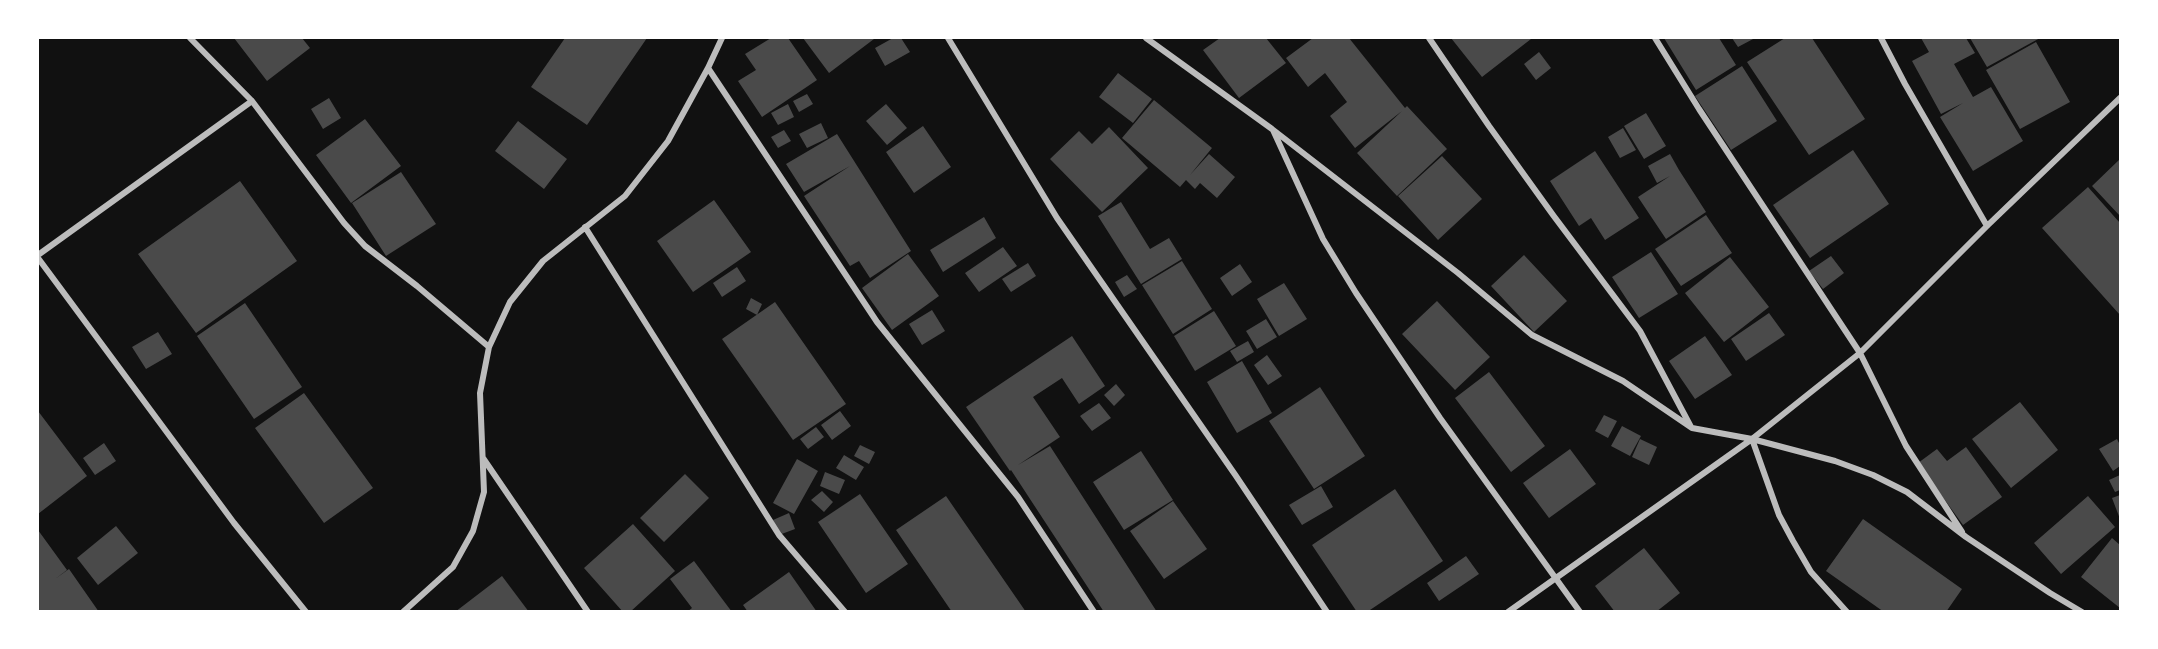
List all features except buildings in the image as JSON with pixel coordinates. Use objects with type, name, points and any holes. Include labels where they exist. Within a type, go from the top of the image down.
[{"type":"street","points":[[190,38],[252,101],[344,223],[365,246],[417,286],[489,347]]},
{"type":"street","points":[[403,612],[453,567],[473,531],[484,492],[480,393],[489,347],[510,302],[543,261],[625,196],[668,141],[722,38]]},
{"type":"street","points":[[948,38],[1057,218],[1236,476],[1327,612]]},
{"type":"street","points":[[1146,38],[1272,129],[1458,273],[1532,335],[1623,381],[1692,428],[1835,461],[1873,475],[1907,492],[1966,537],[2082,612]]},
{"type":"street","points":[[1429,38],[1553,215],[1640,331],[1692,428]]},
{"type":"street","points":[[1655,38],[1699,109],[1860,353],[1906,447],[1966,537]]},
{"type":"street","points":[[1881,38],[1987,226]]},
{"type":"street","points":[[708,68],[877,322],[1018,497],[1094,612]]},
{"type":"street","points":[[1508,612],[1752,440],[1860,353],[1987,226],[2121,98]]},
{"type":"street","points":[[252,101],[38,256],[234,523],[306,612]]},
{"type":"street","points":[[1272,129],[1323,239],[1356,293],[1440,418],[1580,612]]},
{"type":"street","points":[[585,227],[779,536],[845,612]]},
{"type":"street","points":[[1752,440],[1779,515],[1793,541],[1811,572],[1847,612]]},
{"type":"street","points":[[483,457],[588,612]]}]
